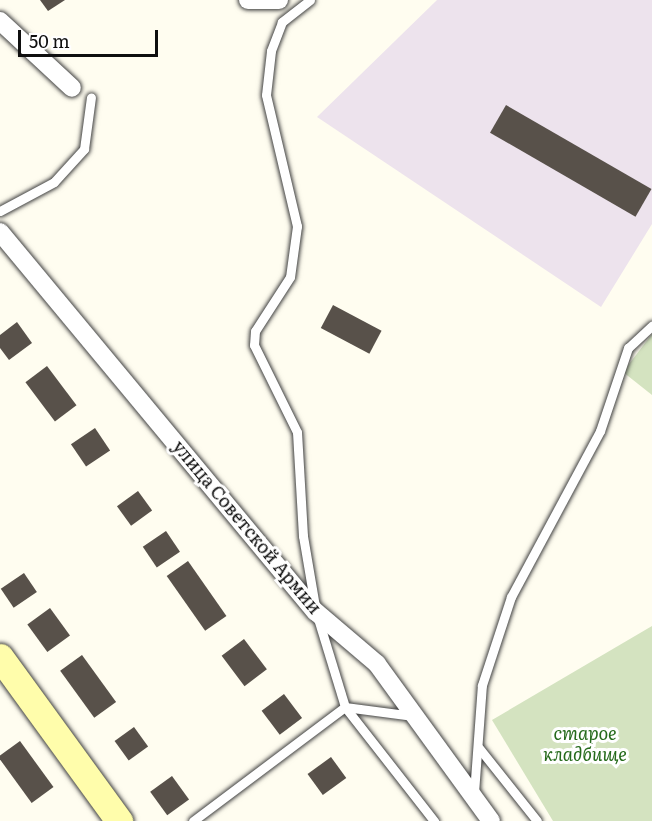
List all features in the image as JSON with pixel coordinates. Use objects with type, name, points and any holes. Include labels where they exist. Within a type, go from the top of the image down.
[{"type":"street","points":[[249,0],[279,0]]},
{"type":"street","points":[[0,21],[72,88]]},
{"type":"street","name":"улица Советской Армии","points":[[0,232],[316,612],[376,664],[420,716],[491,821]]},
{"type":"street","points":[[0,657],[119,821]]},
{"type":"lane","points":[[310,0],[282,22],[271,51],[266,95],[297,226],[290,277],[255,331],[254,345],[297,432],[303,536],[316,612],[345,707],[434,821]]},
{"type":"lane","points":[[0,211],[54,182],[84,149],[91,97]]},
{"type":"lane","points":[[474,793],[482,685],[511,597],[600,431],[628,348],[652,326]]},
{"type":"lane","points":[[193,821],[345,707],[420,716]]},
{"type":"lane","points":[[478,748],[537,821]]},
{"type":"shaded area","points":[[437,0],[652,0],[652,224],[601,307],[317,117]]},
{"type":"green space","points":[[652,334],[652,395],[623,372]]},
{"type":"green space","name":"старое кладбище","points":[[652,626],[652,821],[553,821],[492,720]]},
{"type":"building","points":[[40,0],[65,0],[48,11]]},
{"type":"building","points":[[506,105],[651,189],[635,217],[490,133]]},
{"type":"building","points":[[333,305],[382,331],[369,354],[321,328]]},
{"type":"building","points":[[17,322],[32,343],[9,360],[0,348],[0,335]]},
{"type":"building","points":[[47,366],[76,405],[55,421],[25,382]]},
{"type":"building","points":[[95,428],[110,450],[86,467],[71,444]]},
{"type":"building","points":[[138,491],[152,510],[131,526],[117,506]]},
{"type":"building","points":[[166,531],[180,552],[157,567],[143,547]]},
{"type":"building","points":[[188,561],[226,616],[205,631],[167,576]]},
{"type":"building","points":[[24,573],[37,592],[14,608],[1,589]]},
{"type":"building","points":[[50,608],[70,636],[47,652],[27,624]]},
{"type":"building","points":[[244,639],[267,669],[245,686],[222,656]]},
{"type":"building","points":[[82,655],[116,702],[94,718],[60,671]]},
{"type":"building","points":[[284,694],[302,718],[280,735],[262,711]]},
{"type":"building","points":[[134,727],[148,746],[129,761],[115,741]]},
{"type":"building","points":[[20,741],[54,787],[32,803],[0,759],[0,756]]},
{"type":"building","points":[[331,757],[346,778],[323,795],[308,774]]},
{"type":"building","points":[[172,776],[189,799],[167,815],[150,792]]}]
